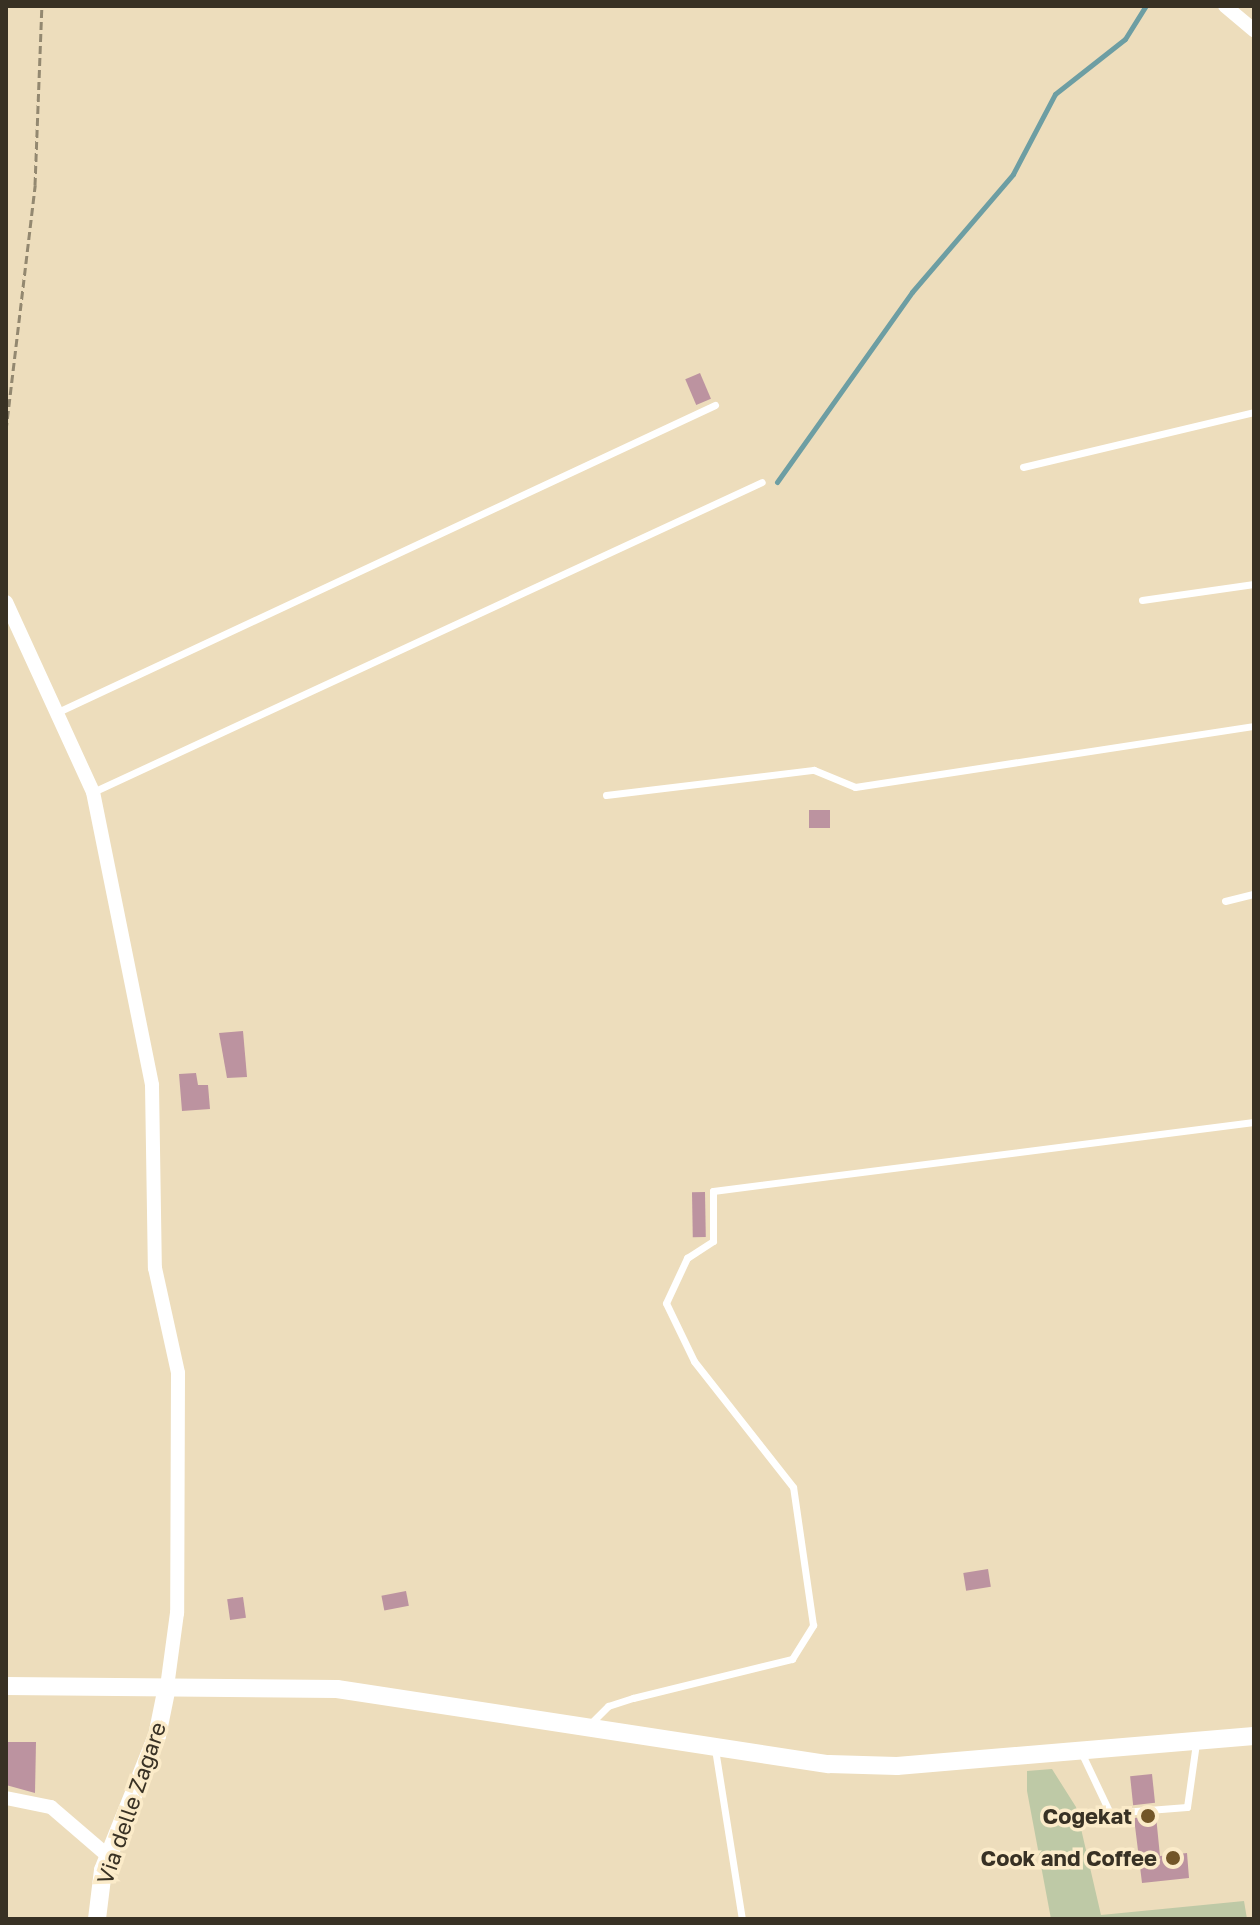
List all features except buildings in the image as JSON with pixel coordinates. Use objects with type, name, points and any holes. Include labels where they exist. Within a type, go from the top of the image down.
[{"type":"main road","points":[[6,1686],[337,1689],[715,1746],[897,1766],[1254,1736]]},
{"type":"main road","name":"Via delle Zagare","points":[[97,1919],[108,1856],[157,1736],[167,1687]]},
{"type":"street","points":[[1225,6],[1254,30]]},
{"type":"street","points":[[6,602],[60,711],[93,792],[152,1085],[155,1268],[178,1373],[177,1613],[167,1687]]},
{"type":"street","points":[[6,1798],[51,1807],[108,1856]]},
{"type":"lane","points":[[60,711],[715,405]]},
{"type":"lane","points":[[1023,467],[1254,412]]},
{"type":"lane","points":[[93,792],[762,482]]},
{"type":"lane","points":[[1142,600],[1254,584]]},
{"type":"lane","points":[[606,795],[814,770],[855,787],[1254,726]]},
{"type":"lane","points":[[1225,901],[1254,894]]},
{"type":"lane","points":[[589,1725],[608,1706],[792,1659],[813,1625],[793,1487],[698,1368],[666,1303],[687,1258],[713,1241],[713,1191],[1254,1122]]},
{"type":"lane","points":[[1081,1752],[1110,1813],[1187,1807],[1196,1743]]},
{"type":"lane","points":[[715,1746],[742,1919]]},
{"type":"path","points":[[6,430],[35,185],[42,6]]},
{"type":"green space","points":[[1052,1769],[1076,1807],[1101,1915],[1244,1901],[1247,1919],[1051,1919],[1027,1791],[1027,1771]]},
{"type":"waterway","points":[[777,482],[912,292],[1013,174],[1055,94],[1125,39],[1146,6]]},
{"type":"place","name":"Cogekat","points":[[1148,1816]]},
{"type":"place","name":"Cook and Coffee","points":[[1173,1858]]}]
